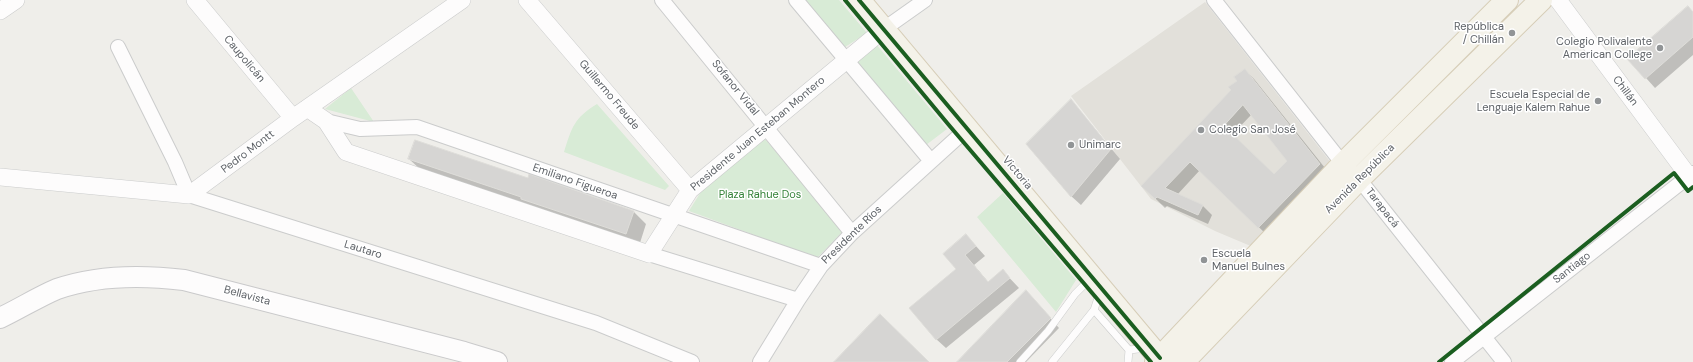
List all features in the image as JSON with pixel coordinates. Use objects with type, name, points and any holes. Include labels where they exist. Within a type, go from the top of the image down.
[{"type":"main road","name":"Victoria","points":[[859,0],[1158,357]]},
{"type":"main road","name":"Avenida República","points":[[1158,357],[1343,164],[1507,0]]},
{"type":"main road","name":"Avenida República","points":[[1183,362],[1359,179],[1541,0]]},
{"type":"main road","name":"Bellavista","points":[[0,318],[57,290],[80,284],[126,277],[165,278],[184,280],[464,352],[496,362]]},
{"type":"street","points":[[0,11],[16,0]]},
{"type":"street","name":"Caupolicán","points":[[195,0],[293,118]]},
{"type":"street","name":"Pedro Montt","points":[[189,195],[293,118],[462,0]]},
{"type":"street","name":"Guillermo Freude","points":[[527,0],[690,190]]},
{"type":"street","name":"Sofanor Vidal","points":[[662,0],[852,233]]},
{"type":"street","points":[[796,0],[931,161]]},
{"type":"street","points":[[884,29],[925,0]]},
{"type":"street","name":"Tarapacá","points":[[1214,0],[1343,164],[1359,179],[1504,362]]},
{"type":"street","name":"Chillán","points":[[1558,0],[1692,177]]},
{"type":"street","name":"Presidente Juan Esteban Montero","points":[[649,254],[690,190],[884,29]]},
{"type":"street","points":[[0,177],[189,195],[175,162],[118,47]]},
{"type":"street","name":"Emiliano Figueroa","points":[[307,108],[326,121],[360,129],[417,127],[821,266]]},
{"type":"street","name":"Emiliano Figueroa","points":[[326,121],[346,152],[649,254],[798,300]]},
{"type":"street","name":"Presidente Ríos","points":[[760,362],[821,266],[852,233],[959,136],[968,130]]},
{"type":"street","name":"Santiago","points":[[1452,362],[1692,177]]},
{"type":"street","name":"Lautaro","points":[[189,195],[596,323],[692,362]]},
{"type":"lane","points":[[1052,362],[1094,310],[1097,283]]},
{"type":"lane","points":[[1020,362],[1048,331],[1075,294],[1097,283]]},
{"type":"lane","points":[[1094,310],[1129,350],[1158,357]]},
{"type":"lane","points":[[1128,362],[1129,350]]},
{"type":"shaded area","name":"Colegio San José","points":[[1205,2],[1332,164],[1253,247],[1215,231],[1151,199],[1071,96]]},
{"type":"green space","points":[[805,0],[839,0],[867,33],[845,47]]},
{"type":"green space","points":[[876,44],[947,129],[926,145],[857,63]]},
{"type":"green space","points":[[351,88],[374,122],[325,109]]},
{"type":"green space","points":[[597,104],[669,186],[665,190],[564,152],[575,124],[583,114]]},
{"type":"green space","name":"Plaza Rahue Dos","points":[[764,138],[844,230],[817,258],[689,211],[702,190]]},
{"type":"green space","points":[[1003,193],[1076,280],[1056,312],[977,217]]},
{"type":"building","name":"Colegio Polivalente American College","points":[[1688,6],[1693,12],[1693,37],[1645,79],[1627,59]]},
{"type":"building","points":[[1245,69],[1320,164],[1258,228],[1190,162],[1165,188],[1203,205],[1198,215],[1157,197],[1155,199],[1141,186],[1231,90],[1228,87],[1237,81],[1234,77]],"holes":[[[1243,105],[1287,161],[1274,174],[1224,126]]]},
{"type":"building","points":[[1071,99],[1111,149],[1071,197],[1026,144]]},
{"type":"building","points":[[415,140],[528,178],[529,174],[634,211],[626,234],[408,159]]},
{"type":"building","points":[[966,234],[976,246],[965,255],[988,282],[1003,269],[1010,278],[936,340],[909,308],[956,269],[943,254]]},
{"type":"building","points":[[1026,290],[1051,318],[1007,362],[957,362]]},
{"type":"building","points":[[880,314],[929,362],[834,362]]},
{"type":"cycle path","points":[[845,0],[948,124],[1151,362]]},
{"type":"cycle path","points":[[859,0],[1160,358]]},
{"type":"cycle path","points":[[1439,362],[1674,173],[1688,191],[1693,187]]},
{"type":"place","name":"República / Chillán","points":[[1512,33]]},
{"type":"place","name":"Colegio Polivalente American College","points":[[1660,48]]},
{"type":"place","name":"Escuela Especial de Lenguaje Kalem Rahue","points":[[1598,101]]},
{"type":"place","name":"Colegio San José","points":[[1201,130]]},
{"type":"place","name":"Unimarc","points":[[1071,145]]},
{"type":"place","name":"Escuela Manuel Bulnes","points":[[1204,260]]}]
